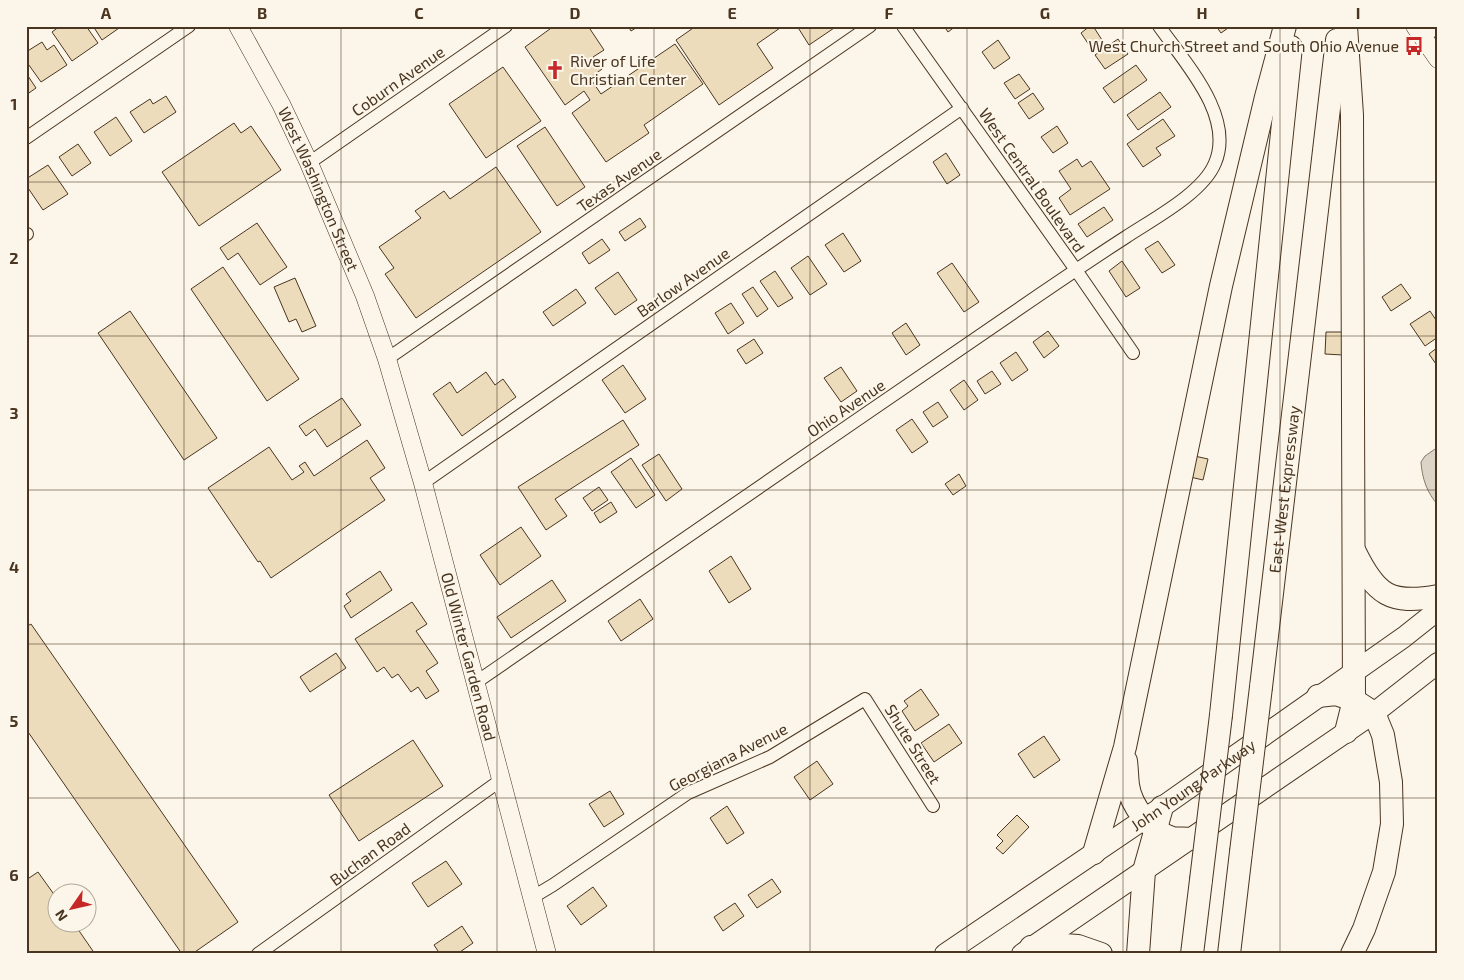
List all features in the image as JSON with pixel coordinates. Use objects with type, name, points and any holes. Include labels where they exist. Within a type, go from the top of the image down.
[{"type":"highway","points":[[1094,854],[1126,747],[1221,286],[1266,96],[1285,26]]},
{"type":"highway","points":[[1192,954],[1221,715],[1293,26]]},
{"type":"highway","name":"East-West Expressway","points":[[1228,954],[1338,26]]},
{"type":"highway","points":[[1346,26],[1352,114],[1354,672],[1354,700],[1346,732]]},
{"type":"highway","points":[[1353,549],[1366,575],[1380,590],[1400,599],[1416,600],[1438,596]]},
{"type":"highway","points":[[1318,696],[1336,694],[1354,700],[1374,713],[1384,735],[1391,782],[1392,824],[1384,872],[1364,929],[1352,954]]},
{"type":"highway","points":[[1126,747],[1128,786],[1134,801],[1172,838],[1191,838]]},
{"type":"highway","points":[[1138,954],[1144,871],[1154,819]]},
{"type":"highway","points":[[1026,950],[1064,945],[1078,946],[1101,954]]},
{"type":"main road","name":"West Washington Street","points":[[238,26],[277,96],[309,163],[365,296],[387,360]]},
{"type":"main road","points":[[1419,32],[1438,59]]},
{"type":"main road","name":"Old Winter Garden Road","points":[[387,360],[423,483],[548,954]]},
{"type":"main road","name":"John Young Parkway","points":[[945,954],[1094,854],[1154,819],[1318,696],[1404,637],[1438,610]]},
{"type":"main road","points":[[1026,950],[1374,713],[1438,662]]},
{"type":"street","points":[[26,138],[189,26]]},
{"type":"street","name":"Coburn Avenue","points":[[309,163],[506,26]]},
{"type":"street","name":"Texas Avenue","points":[[387,360],[870,26]]},
{"type":"street","name":"West Central Boulevard","points":[[903,26],[1133,353]]},
{"type":"street","name":"Ohio Avenue","points":[[475,683],[1076,270],[1186,197],[1203,181],[1214,165],[1220,147],[1220,128],[1214,109],[1204,91],[1159,26]]},
{"type":"street","points":[[1419,32],[1438,27]]},
{"type":"street","name":"Barlow Avenue","points":[[423,483],[962,108]]},
{"type":"street","name":"Shute Street","points":[[865,699],[933,806]]},
{"type":"street","name":"Georgiana Avenue","points":[[533,896],[553,885],[688,793],[770,757],[865,699]]},
{"type":"street","name":"Buchan Road","points":[[258,954],[501,780]]},
{"type":"shaded area","points":[[1438,447],[1438,505],[1426,485],[1421,462],[1425,456]]},
{"type":"building","points":[[60,26],[86,26],[98,43],[72,61],[52,32]]},
{"type":"building","points":[[93,26],[122,26],[102,40]]},
{"type":"building","points":[[554,26],[588,26],[604,50],[593,57],[602,69],[590,78],[601,94],[675,44],[703,84],[644,125],[649,133],[606,162],[572,113],[590,100],[584,91],[565,105],[525,47]]},
{"type":"building","points":[[628,26],[639,26],[631,31]]},
{"type":"building","points":[[696,26],[779,26],[780,28],[757,44],[773,68],[719,105],[676,40]]},
{"type":"building","points":[[797,26],[837,26],[809,45]]},
{"type":"building","points":[[944,26],[956,26],[948,32]]},
{"type":"building","points":[[1090,26],[1093,26],[1102,40],[1091,48],[1081,33]]},
{"type":"building","points":[[1216,26],[1231,26],[1221,33]]},
{"type":"building","points":[[1118,39],[1128,54],[1105,69],[1095,55]]},
{"type":"building","points":[[998,40],[1010,58],[994,69],[982,52]]},
{"type":"building","points":[[42,42],[47,50],[54,45],[67,65],[41,82],[26,61],[26,52]]},
{"type":"building","points":[[1136,65],[1147,80],[1114,103],[1103,88]]},
{"type":"building","points":[[503,67],[541,121],[486,158],[449,104]]},
{"type":"building","points":[[26,73],[36,88],[26,95]]},
{"type":"building","points":[[1019,74],[1030,89],[1015,99],[1004,83]]},
{"type":"building","points":[[1160,92],[1171,107],[1138,130],[1127,115]]},
{"type":"building","points":[[1033,93],[1044,109],[1029,119],[1018,103]]},
{"type":"building","points":[[166,96],[176,112],[144,133],[130,112],[150,99],[153,104]]},
{"type":"building","points":[[116,117],[132,141],[110,156],[94,132]]},
{"type":"building","points":[[1163,119],[1175,136],[1156,148],[1161,155],[1143,167],[1127,144]]},
{"type":"building","points":[[234,123],[241,133],[251,126],[281,170],[199,226],[162,172]]},
{"type":"building","points":[[1057,126],[1068,143],[1053,153],[1041,137]]},
{"type":"building","points":[[545,127],[585,187],[557,206],[517,146]]},
{"type":"building","points":[[78,144],[91,163],[72,176],[59,157]]},
{"type":"building","points":[[946,153],[960,175],[947,184],[933,162]]},
{"type":"building","points":[[1077,159],[1082,167],[1091,161],[1110,189],[1070,215],[1059,198],[1071,189],[1059,171]]},
{"type":"building","points":[[48,165],[68,194],[43,210],[26,185],[26,179]]},
{"type":"building","points":[[496,167],[541,232],[416,318],[385,274],[394,268],[379,247],[421,218],[415,211],[444,191],[450,199]]},
{"type":"building","points":[[1104,207],[1113,220],[1087,237],[1078,224]]},
{"type":"building","points":[[640,218],[646,227],[625,241],[619,232]]},
{"type":"building","points":[[257,223],[287,267],[260,285],[238,253],[228,260],[220,248]]},
{"type":"building","points":[[843,233],[861,261],[844,272],[825,245]]},
{"type":"building","points":[[602,239],[610,250],[589,264],[582,253]]},
{"type":"building","points":[[1158,241],[1175,265],[1162,273],[1145,249]]},
{"type":"building","points":[[808,256],[827,284],[810,295],[791,268]]},
{"type":"building","points":[[1122,261],[1140,288],[1126,297],[1109,271]]},
{"type":"building","points":[[952,263],[979,302],[964,312],[937,273]]},
{"type":"building","points":[[223,267],[299,379],[267,401],[191,289]]},
{"type":"building","points":[[775,271],[793,298],[778,307],[760,281]]},
{"type":"building","points":[[618,272],[637,300],[615,315],[595,288]]},
{"type":"building","points":[[295,278],[316,326],[302,332],[296,319],[289,322],[274,287]]},
{"type":"building","points":[[1401,284],[1411,298],[1391,311],[1382,297]]},
{"type":"building","points":[[753,287],[768,309],[757,317],[742,294]]},
{"type":"building","points":[[576,289],[586,303],[553,326],[543,312]]},
{"type":"building","points":[[731,303],[744,323],[728,334],[715,313]]},
{"type":"building","points":[[130,311],[217,438],[184,460],[98,333]]},
{"type":"building","points":[[1430,311],[1438,323],[1438,337],[1425,346],[1410,324]]},
{"type":"building","points":[[906,323],[920,345],[906,355],[892,333]]},
{"type":"building","points":[[1048,331],[1059,346],[1044,358],[1033,342]]},
{"type":"building","points":[[1326,332],[1344,332],[1343,355],[1325,354]]},
{"type":"building","points":[[754,339],[763,353],[746,364],[737,350]]},
{"type":"building","points":[[1438,347],[1438,367],[1429,354]]},
{"type":"building","points":[[1016,352],[1028,370],[1012,381],[1000,363]]},
{"type":"building","points":[[623,365],[646,399],[625,413],[602,380]]},
{"type":"building","points":[[841,367],[857,391],[841,402],[824,378]]},
{"type":"building","points":[[992,371],[1001,384],[985,394],[977,381]]},
{"type":"building","points":[[486,372],[495,385],[503,379],[516,397],[462,436],[433,394],[450,382],[457,393]]},
{"type":"building","points":[[964,380],[978,400],[964,410],[950,390]]},
{"type":"building","points":[[342,398],[361,425],[327,447],[315,429],[306,436],[299,426]]},
{"type":"building","points":[[938,402],[948,417],[933,427],[923,412]]},
{"type":"building","points":[[912,419],[928,442],[912,453],[896,430]]},
{"type":"building","points":[[623,420],[639,445],[555,499],[567,516],[546,530],[518,487]]},
{"type":"building","points":[[367,440],[385,468],[370,478],[385,500],[271,578],[208,488],[269,447],[292,480],[304,472],[299,466],[305,462],[314,476]]},
{"type":"building","points":[[659,454],[682,489],[666,501],[642,465]]},
{"type":"building","points":[[1190,455],[1208,459],[1203,480],[1186,476]]},
{"type":"building","points":[[631,458],[655,495],[636,508],[611,472]]},
{"type":"building","points":[[959,474],[966,486],[953,495],[945,484]]},
{"type":"building","points":[[599,487],[608,500],[592,511],[583,498]]},
{"type":"building","points":[[611,502],[617,512],[600,523],[594,513]]},
{"type":"building","points":[[521,527],[541,556],[500,585],[480,555]]},
{"type":"building","points":[[731,556],[751,589],[729,603],[709,571]]},
{"type":"building","points":[[380,571],[392,590],[351,618],[344,606],[351,601],[346,594]]},
{"type":"building","points":[[552,580],[566,601],[511,638],[497,617]]},
{"type":"building","points":[[640,599],[653,619],[621,641],[608,621]]},
{"type":"building","points":[[412,602],[427,624],[416,631],[438,663],[426,671],[439,691],[426,699],[418,687],[411,692],[398,674],[392,678],[384,667],[377,672],[355,639]]},
{"type":"building","points":[[31,624],[238,922],[192,954],[182,954],[26,729],[26,627]]},
{"type":"building","points":[[336,653],[346,668],[310,692],[300,677]]},
{"type":"building","points":[[921,689],[939,715],[915,731],[902,711],[908,706],[904,701]]},
{"type":"building","points":[[949,724],[962,743],[934,762],[921,743]]},
{"type":"building","points":[[1044,736],[1060,760],[1034,778],[1018,754]]},
{"type":"building","points":[[413,740],[443,786],[359,841],[329,795]]},
{"type":"building","points":[[817,761],[833,784],[810,800],[794,777]]},
{"type":"building","points":[[610,791],[624,814],[604,827],[589,804]]},
{"type":"building","points":[[727,806],[744,833],[727,844],[710,818]]},
{"type":"building","points":[[1017,815],[1029,827],[1003,854],[996,848],[1003,841],[997,835]]},
{"type":"building","points":[[446,861],[462,884],[428,907],[412,883]]},
{"type":"building","points":[[38,872],[48,886],[48,932],[80,932],[95,954],[26,954],[26,880]]},
{"type":"building","points":[[772,879],[781,892],[757,908],[748,895]]},
{"type":"building","points":[[593,887],[607,906],[581,925],[567,906]]},
{"type":"building","points":[[735,903],[744,916],[723,931],[714,917]]},
{"type":"building","points":[[462,926],[473,943],[457,954],[440,954],[434,945]]},
{"type":"place","name":"West Church Street and South Ohio Avenue","points":[[1414,46]]},
{"type":"place","name":"River of Life Christian Center","points":[[555,70]]}]
